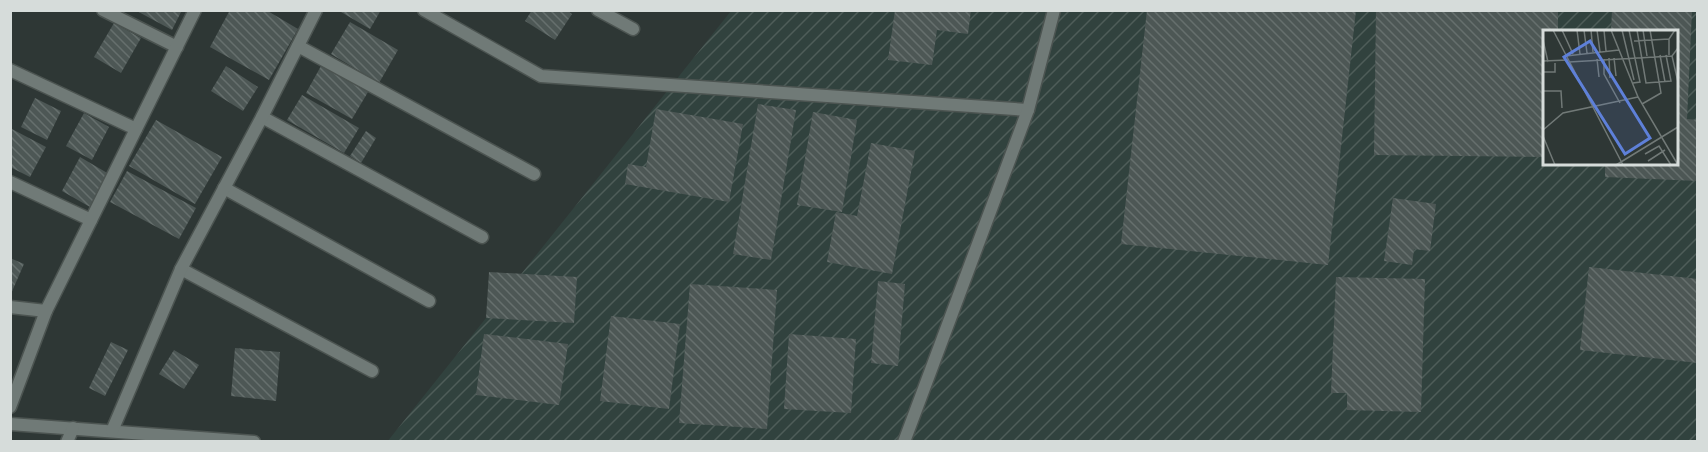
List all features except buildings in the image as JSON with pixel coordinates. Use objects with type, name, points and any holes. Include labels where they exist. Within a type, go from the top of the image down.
[{"type":"street","points":[[103,10],[177,47]]},
{"type":"street","points":[[10,406],[46,311],[195,10]]},
{"type":"street","points":[[112,431],[181,269],[316,10]]},
{"type":"street","points":[[424,10],[541,76],[1028,110]]},
{"type":"street","points":[[598,10],[633,29]]},
{"type":"street","points":[[904,441],[1028,110],[1054,10]]},
{"type":"street","points":[[298,46],[534,174]]},
{"type":"street","points":[[10,70],[136,129]]},
{"type":"street","points":[[262,117],[482,237]]},
{"type":"street","points":[[10,183],[91,220]]},
{"type":"street","points":[[224,188],[429,301]]},
{"type":"street","points":[[181,269],[372,371]]},
{"type":"street","points":[[10,307],[46,311]]},
{"type":"street","points":[[10,424],[254,441]]},
{"type":"street","points":[[67,441],[72,428]]},
{"type":"shaded area","points":[[731,11],[1697,11],[1697,441],[387,442]]}]
